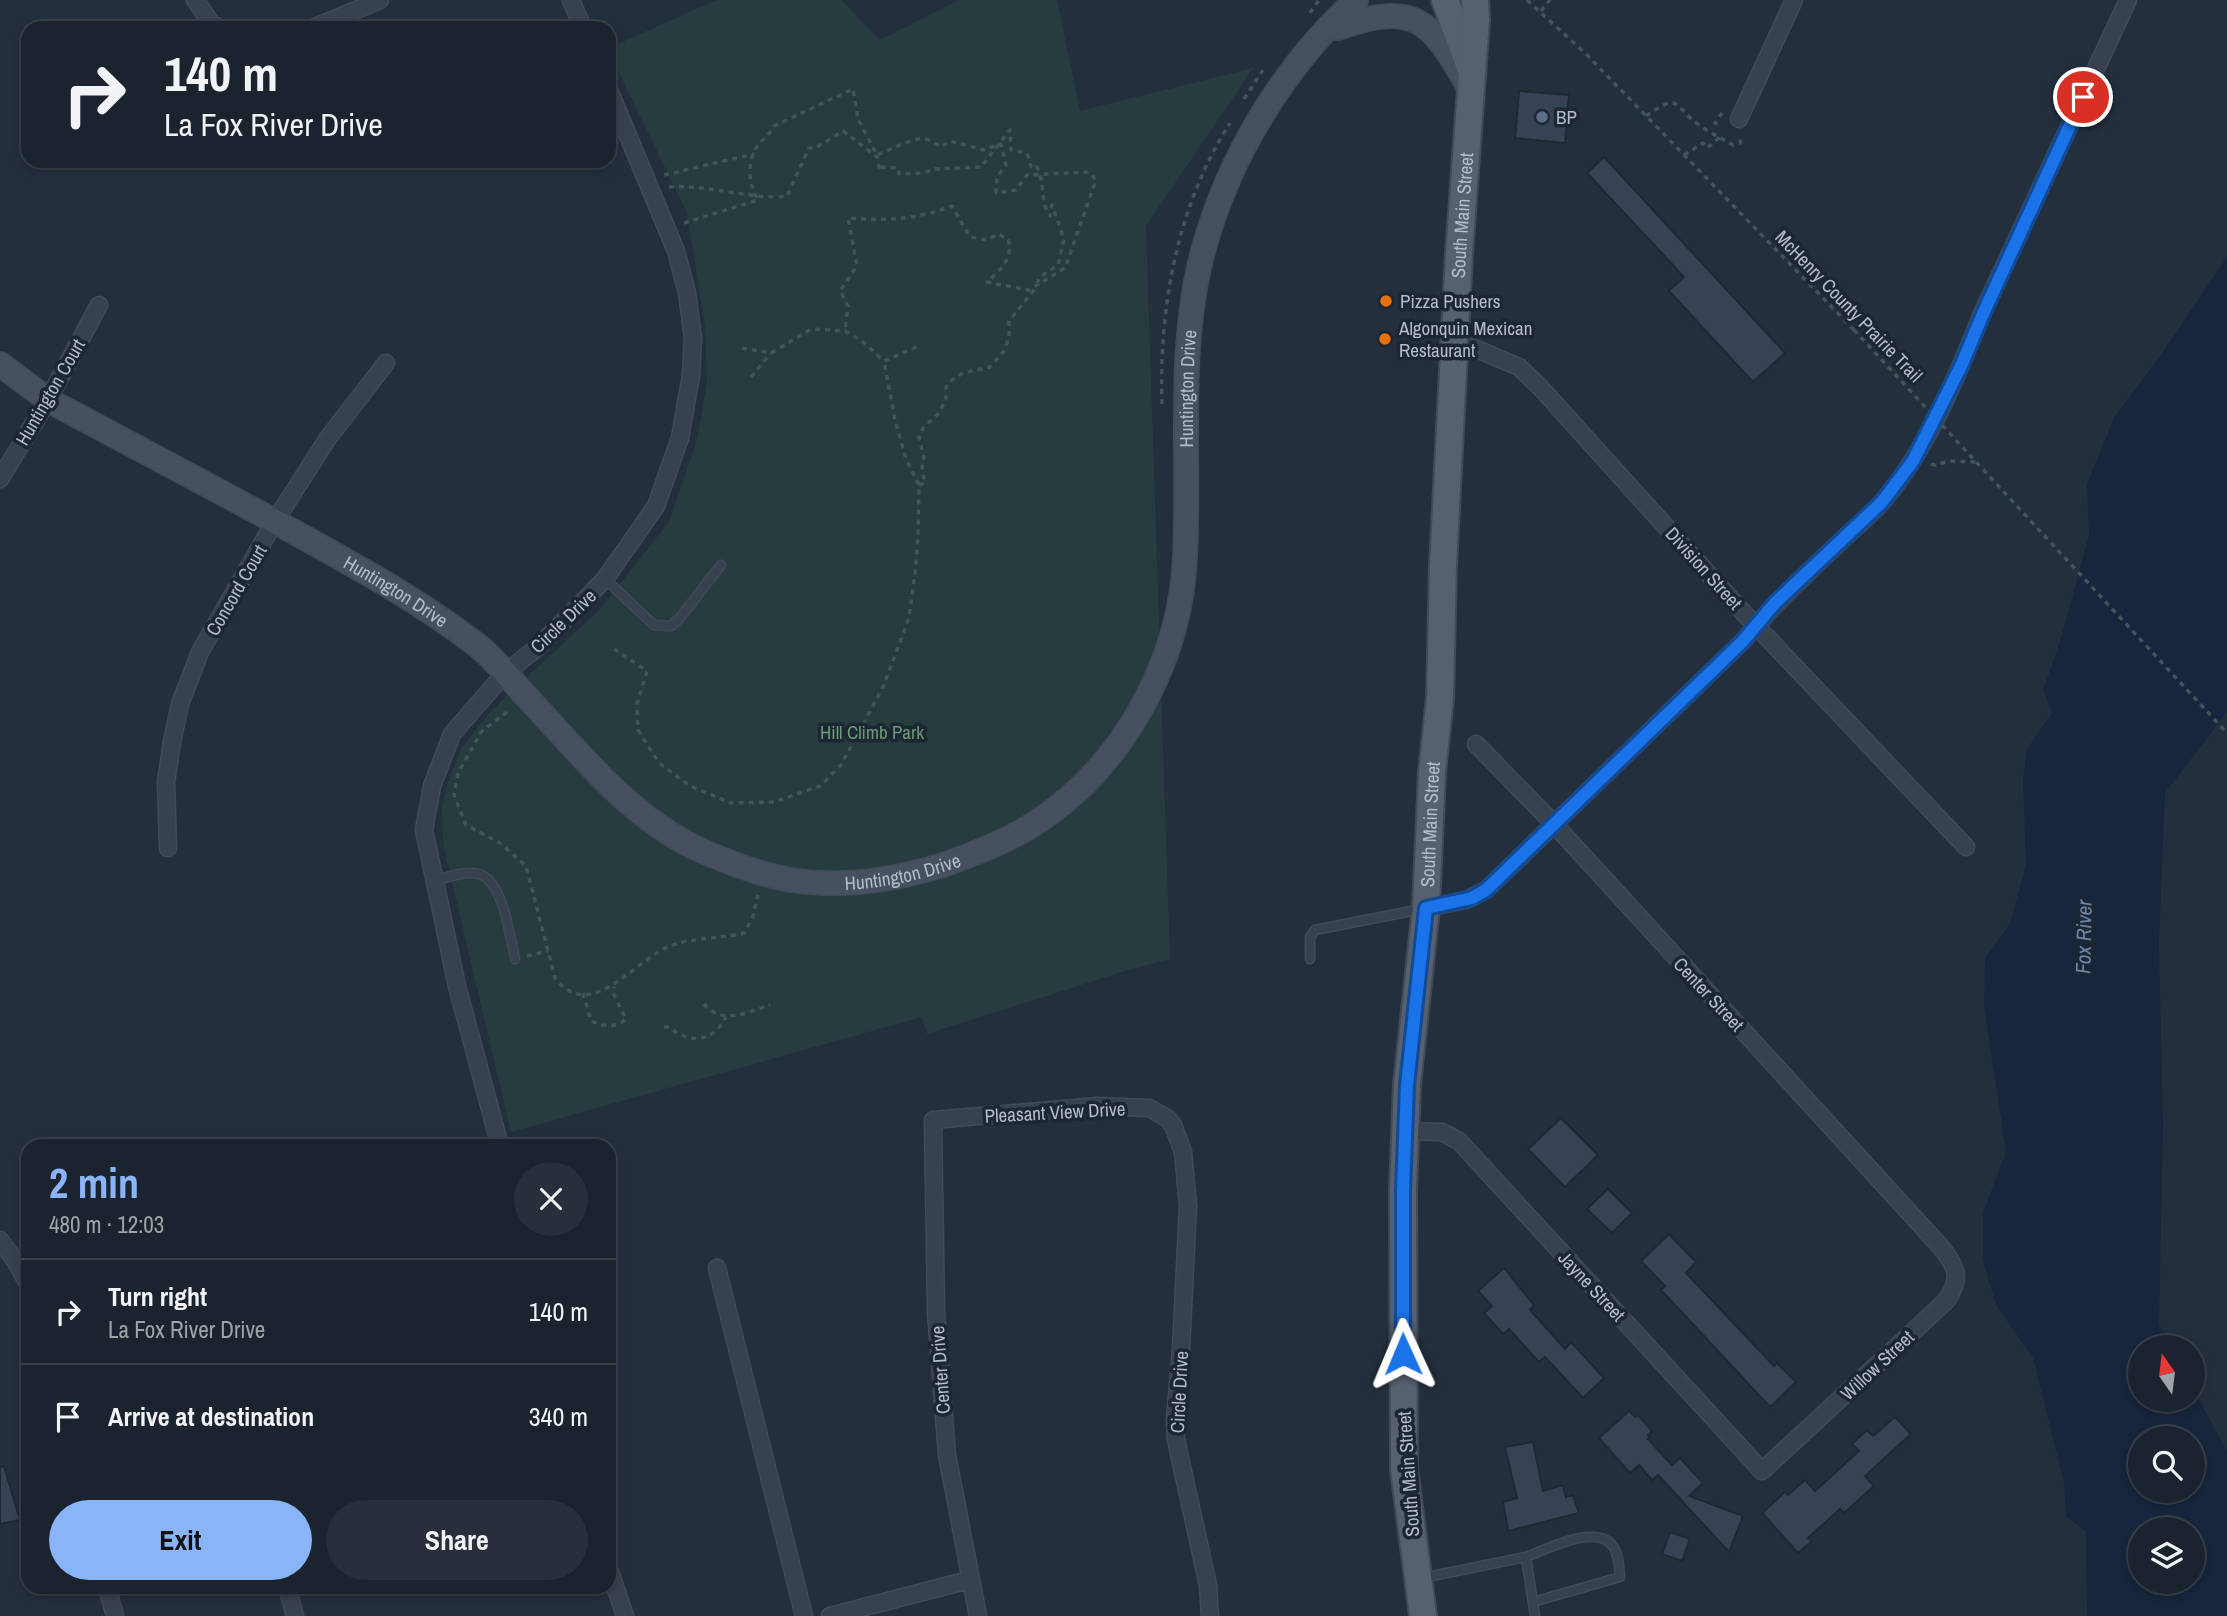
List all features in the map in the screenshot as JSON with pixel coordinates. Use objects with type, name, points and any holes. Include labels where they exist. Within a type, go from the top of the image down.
[{"type":"main road","points":[[1445,0],[1472,83]]},
{"type":"main road","name":"South Main Street","points":[[1423,1616],[1404,1469],[1403,1207],[1407,1085],[1426,908],[1432,772],[1440,698],[1443,566],[1459,254],[1476,20],[1475,0]]},
{"type":"street","points":[[195,0],[210,21]]},
{"type":"street","points":[[330,21],[380,0]]},
{"type":"street","points":[[571,0],[580,21]]},
{"type":"street","name":"Huntington Drive","points":[[0,364],[48,400],[402,592],[480,646],[600,776],[664,831],[728,862],[792,880],[865,880],[933,869],[1005,841],[1039,821],[1071,796],[1125,736],[1143,706],[1159,671],[1178,612],[1185,559],[1185,420],[1190,328],[1196,282],[1217,205],[1262,113],[1297,65],[1356,0]]},
{"type":"street","points":[[1739,119],[1794,0]]},
{"type":"street","points":[[1426,908],[1480,895],[1573,808],[1743,641],[1775,603],[1882,502],[1913,461],[1962,364],[2128,0]]},
{"type":"street","points":[[1322,36],[1364,15],[1398,10],[1431,26],[1472,83]]},
{"type":"street","name":"Circle Drive","points":[[498,1139],[457,986],[424,830],[432,786],[452,734],[505,673],[537,648],[605,579],[656,506],[680,438],[691,375],[693,338],[687,293],[676,251],[616,107]]},
{"type":"street","name":"Huntington Court","points":[[0,479],[48,400],[99,305]]},
{"type":"street","name":"Division Street","points":[[1456,345],[1472,346],[1519,368],[1540,387],[1757,625],[1965,847]]},
{"type":"street","name":"Concord Court","points":[[169,848],[166,782],[180,704],[200,652],[275,521],[328,438],[386,363]]},
{"type":"street","name":"Center Street","points":[[1476,744],[1554,824],[1940,1246]]},
{"type":"street","name":"Pleasant View Drive","points":[[933,1120],[1098,1106],[1149,1108],[1167,1118],[1178,1135],[1186,1169],[1188,1206]]},
{"type":"street","name":"Center Drive","points":[[933,1120],[936,1312],[946,1442],[969,1580],[978,1616]]},
{"type":"street","name":"Jayne Street","points":[[1406,1131],[1442,1132],[1459,1141],[1762,1471]]},
{"type":"street","name":"Circle Drive","points":[[1188,1206],[1175,1420],[1179,1459],[1208,1585],[1210,1616]]},
{"type":"street","points":[[0,1240],[21,1271]]},
{"type":"street","name":"Willow Street","points":[[1762,1471],[1946,1301],[1956,1284],[1956,1273],[1950,1257],[1940,1246]]},
{"type":"street","points":[[717,1268],[804,1616]]},
{"type":"street","points":[[830,1616],[969,1580]]},
{"type":"street","points":[[616,1590],[625,1616]]},
{"type":"street","points":[[109,1594],[115,1616]]},
{"type":"street","points":[[290,1594],[295,1616]]},
{"type":"lane","points":[[605,579],[654,625],[671,626],[722,565]]},
{"type":"lane","points":[[435,881],[477,872],[489,879],[502,906],[515,960]]},
{"type":"lane","points":[[1310,959],[1310,937],[1315,930],[1426,908]]},
{"type":"lane","points":[[1417,1579],[1525,1557],[1584,1536],[1600,1536],[1613,1546],[1619,1561],[1620,1577],[1532,1602]]},
{"type":"lane","points":[[1525,1557],[1535,1616]]},
{"type":"path","points":[[1308,17],[1319,0]]},
{"type":"path","name":"McHenry County Prairie Trail","points":[[1527,0],[1586,54],[1854,330],[2227,733]]},
{"type":"path","points":[[1541,11],[1550,0]]},
{"type":"path","points":[[1240,106],[1269,63]]},
{"type":"path","points":[[684,223],[758,200],[750,189],[749,174],[759,144],[769,136],[774,126],[853,89],[858,119],[877,156],[915,139],[926,139],[941,147],[950,141],[983,150],[1002,144],[1006,165],[997,177],[996,193],[1016,190],[1027,175],[1089,172],[1096,180],[1065,268],[1029,290],[987,282],[1005,266],[1011,248],[1008,239],[998,234],[987,240],[970,237],[952,206],[929,214],[889,221],[848,218],[857,266],[840,291],[848,306],[845,331]]},
{"type":"path","points":[[1646,116],[1662,104],[1672,102],[1681,106],[1697,124],[1733,145],[1740,143],[1742,137],[1715,122],[1721,113],[1739,119]]},
{"type":"path","points":[[1163,408],[1161,367],[1164,317],[1178,248],[1188,211],[1212,151],[1235,115]]},
{"type":"path","points":[[669,187],[693,185],[754,195],[787,196],[809,148],[816,148],[843,131],[877,157],[880,172],[883,167],[898,168],[900,174],[981,167],[1010,130],[1011,150],[1027,153],[1031,166],[1035,169],[1037,167],[1041,174],[1046,210],[1050,216],[1052,205],[1064,239],[1058,265],[1040,276],[1036,287],[1009,321],[1005,350],[990,367],[962,373],[946,387],[946,399],[939,413],[923,428],[919,438],[925,457],[922,467],[925,483],[919,485]]},
{"type":"path","points":[[1684,155],[1703,143],[1707,148],[1720,137]]},
{"type":"path","points":[[664,175],[754,155]]},
{"type":"path","points":[[614,649],[647,671],[637,704],[638,730],[659,762],[690,786],[731,803],[774,802],[820,786],[841,765],[877,698],[909,618],[919,534],[919,485],[906,458],[895,420],[884,362],[862,341],[845,331],[811,329],[771,353],[751,377]]},
{"type":"path","points":[[884,362],[920,345]]},
{"type":"path","points":[[743,348],[771,353]]},
{"type":"path","points":[[1913,461],[1936,465],[1950,461],[1977,462]]},
{"type":"path","points":[[506,712],[481,732],[458,773],[454,795],[466,825],[500,844],[526,866],[555,978],[562,988],[573,994],[598,993],[615,985],[643,961],[668,946],[744,933],[753,916],[759,890]]},
{"type":"path","points":[[515,960],[548,951]]},
{"type":"path","points":[[583,993],[591,1021],[603,1026],[622,1023],[626,1019],[614,995],[615,985]]},
{"type":"path","points":[[704,1004],[709,1010],[726,1017],[770,1005]]},
{"type":"path","points":[[664,1027],[695,1039],[708,1037],[719,1030],[726,1017]]},
{"type":"green space","name":"Hill Climb Park","points":[[716,0],[841,0],[880,40],[959,0],[1057,0],[1080,111],[1253,68],[1146,226],[1170,959],[927,1034],[922,1017],[511,1132],[443,844],[442,809],[447,785],[461,749],[491,711],[598,611],[669,522],[698,436],[707,382],[705,325],[687,213],[616,66],[616,45]]},
{"type":"water","name":"Fox River","points":[[2227,257],[2227,712],[2165,793],[2159,943],[2163,1126],[2159,1325],[2164,1335],[2128,1335],[2128,1412],[2205,1411],[2227,1452],[2227,1616],[2087,1616],[2086,1531],[2066,1516],[2064,1483],[2033,1358],[1996,1305],[1983,1260],[1983,1213],[2006,1152],[1984,1006],[1985,958],[2010,924],[2026,865],[2023,781],[2027,749],[2052,713],[2043,690],[2060,642],[2089,536],[2087,484],[2115,416],[2163,352]]},
{"type":"building","name":"BP","points":[[1519,91],[1569,95],[1565,143],[1515,138]]},
{"type":"building","points":[[1604,157],[1785,353],[1753,382],[1669,291],[1684,277],[1587,173]]},
{"type":"building","points":[[1561,1118],[1598,1155],[1565,1187],[1528,1149]]},
{"type":"building","points":[[1608,1189],[1632,1213],[1612,1233],[1587,1209]]},
{"type":"building","points":[[1669,1234],[1696,1262],[1686,1273],[1774,1366],[1777,1363],[1796,1382],[1770,1407],[1661,1290],[1665,1286],[1641,1261]]},
{"type":"building","points":[[1504,1268],[1534,1305],[1530,1310],[1565,1349],[1571,1342],[1604,1378],[1583,1398],[1545,1357],[1539,1362],[1509,1329],[1503,1334],[1484,1313],[1492,1306],[1478,1291]]},
{"type":"building","points":[[1629,1411],[1635,1417],[1638,1415],[1652,1431],[1648,1439],[1672,1465],[1680,1458],[1703,1483],[1689,1496],[1743,1516],[1729,1552],[1658,1475],[1652,1480],[1639,1465],[1630,1473],[1599,1438]]},
{"type":"building","points":[[1895,1417],[1911,1434],[1865,1476],[1874,1486],[1844,1513],[1840,1509],[1808,1538],[1812,1541],[1798,1553],[1762,1513],[1785,1492],[1788,1495],[1805,1480],[1815,1491],[1859,1451],[1852,1444],[1867,1430],[1873,1436]]},
{"type":"building","points":[[1533,1442],[1543,1491],[1563,1485],[1566,1497],[1573,1495],[1579,1513],[1508,1531],[1503,1502],[1517,1498],[1505,1447]]},
{"type":"building","points":[[4,1466],[20,1520],[0,1524],[0,1467]]},
{"type":"building","points":[[1670,1532],[1690,1539],[1682,1561],[1662,1554]]},
{"type":"place","name":"BP","points":[[1542,117]]},
{"type":"place","name":"Pizza Pushers","points":[[1386,301]]},
{"type":"place","name":"Algonquin Mexican Restaurant","points":[[1385,339]]},
{"type":"route","points":[[1403,1354],[1403,1190],[1407,1085],[1426,908],[1472,898],[1486,890],[1743,641],[1775,603],[1882,502],[1913,461],[1962,364],[2083,97]]}]
